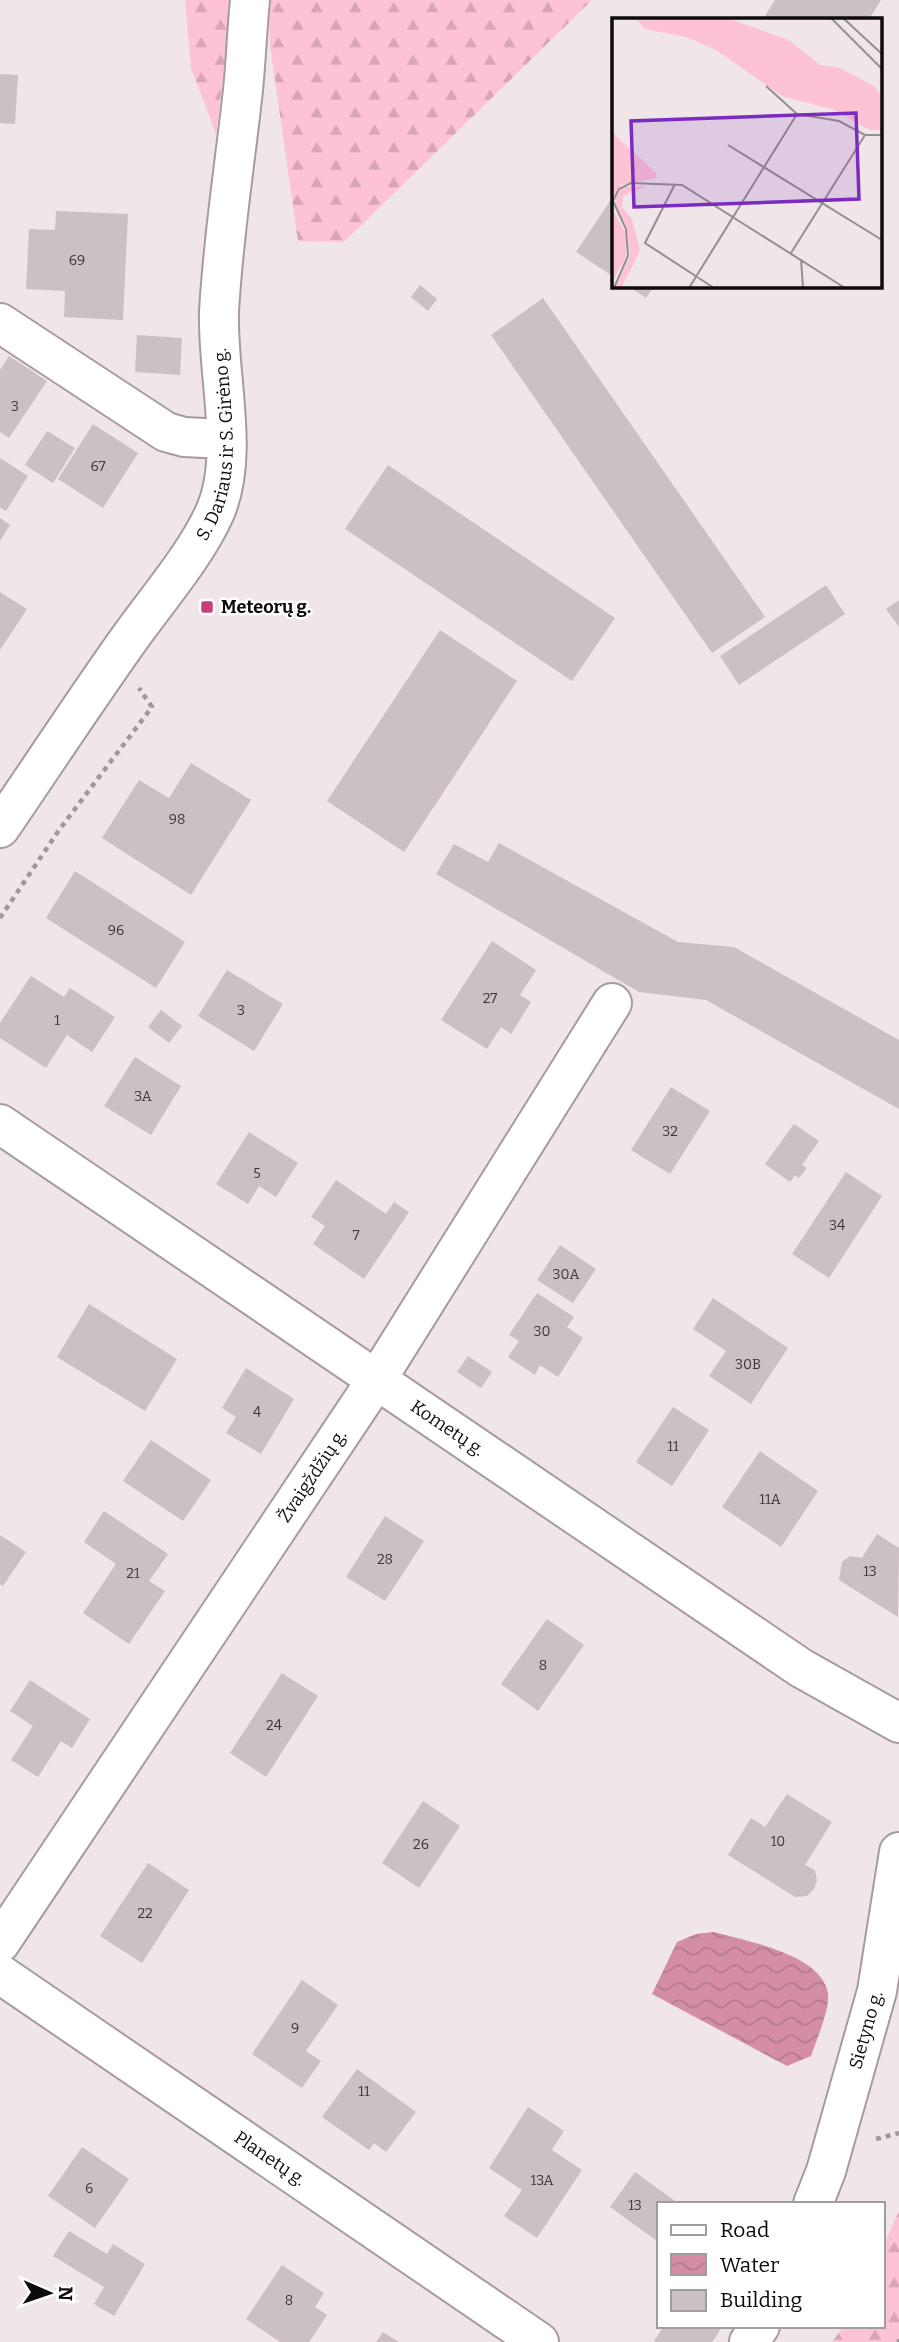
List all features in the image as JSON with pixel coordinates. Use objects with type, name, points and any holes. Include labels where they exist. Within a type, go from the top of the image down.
[{"type":"street","name":"S. Dariaus ir S. Girėno g.","points":[[0,828],[118,654],[192,551],[215,511],[225,474],[226,439],[219,314],[226,218],[243,88],[250,0]]},
{"type":"street","points":[[0,323],[166,432],[184,437],[226,439]]},
{"type":"street","name":"Žvaigždžių g.","points":[[0,1943],[377,1379],[612,1003]]},
{"type":"street","name":"Kometų g.","points":[[0,1124],[801,1668],[899,1723]]},
{"type":"street","name":"Sietyno g.","points":[[814,2202],[826,2171],[877,1991],[899,1852]]},
{"type":"street","name":"Planetų g.","points":[[0,1975],[539,2342]]},
{"type":"path","points":[[0,918],[60,830],[152,707],[118,654]]},
{"type":"green space","points":[[185,0],[232,0],[216,134],[191,68]]},
{"type":"green space","points":[[268,0],[592,0],[344,242],[298,241],[270,45]]},
{"type":"green space","points":[[899,2211],[899,2342],[832,2342],[842,2328],[885,2328],[885,2242]]},
{"type":"water","points":[[714,1932],[781,1951],[798,1959],[823,1980],[828,1994],[827,2008],[811,2056],[787,2066],[652,1994],[677,1942],[696,1934]]},
{"type":"building","points":[[775,0],[881,0],[870,18],[764,18]]},
{"type":"building","points":[[0,74],[18,75],[15,124],[0,123]]},
{"type":"building","points":[[612,198],[612,276],[576,252]]},
{"type":"building","points":[[56,211],[128,214],[123,320],[64,317],[65,291],[26,289],[29,229],[55,230]]},
{"type":"building","points":[[420,285],[437,299],[428,311],[411,297]]},
{"type":"building","points":[[630,287],[654,287],[646,298]]},
{"type":"building","points":[[543,298],[765,617],[712,653],[491,335]]},
{"type":"building","points":[[137,335],[182,338],[180,375],[135,372]]},
{"type":"building","points":[[9,356],[47,381],[9,438],[0,432],[0,370]]},
{"type":"building","points":[[93,424],[138,453],[103,508],[58,479]]},
{"type":"building","points":[[47,431],[75,448],[53,483],[25,465]]},
{"type":"building","points":[[0,458],[28,476],[6,511],[0,508]]},
{"type":"building","points":[[388,465],[615,618],[572,681],[345,529]]},
{"type":"building","points":[[0,518],[10,525],[0,541]]},
{"type":"building","points":[[826,585],[845,614],[739,685],[720,656]]},
{"type":"building","points":[[0,592],[27,609],[0,650]]},
{"type":"building","points":[[899,600],[899,627],[886,609]]},
{"type":"building","points":[[440,630],[517,681],[404,852],[327,801]]},
{"type":"building","points":[[191,763],[251,800],[191,895],[102,838],[139,780],[169,798]]},
{"type":"building","points":[[499,843],[678,942],[734,947],[899,1040],[899,1109],[706,1000],[639,992],[436,874],[454,844],[488,862]]},
{"type":"building","points":[[75,871],[185,942],[156,988],[46,918]]},
{"type":"building","points":[[492,941],[536,970],[520,995],[531,1002],[511,1034],[501,1027],[487,1049],[441,1020]]},
{"type":"building","points":[[227,970],[283,1004],[254,1051],[198,1016]]},
{"type":"building","points":[[31,976],[64,997],[70,988],[115,1017],[92,1052],[67,1035],[46,1068],[0,1038],[0,1023]]},
{"type":"building","points":[[161,1010],[182,1026],[169,1043],[148,1027]]},
{"type":"building","points":[[135,1057],[181,1086],[151,1135],[104,1106]]},
{"type":"building","points":[[671,1087],[710,1111],[670,1174],[631,1150]]},
{"type":"building","points":[[794,1124],[819,1141],[802,1165],[807,1168],[799,1178],[795,1175],[790,1182],[765,1164]]},
{"type":"building","points":[[249,1132],[298,1163],[276,1197],[259,1186],[248,1204],[216,1184]]},
{"type":"building","points":[[846,1172],[882,1196],[829,1278],[792,1254]]},
{"type":"building","points":[[336,1180],[386,1214],[394,1202],[409,1212],[364,1279],[313,1244],[325,1226],[311,1217]]},
{"type":"building","points":[[560,1245],[596,1269],[573,1303],[537,1280]]},
{"type":"building","points":[[537,1293],[574,1317],[567,1327],[583,1338],[558,1377],[540,1365],[535,1375],[508,1357],[519,1341],[509,1335]]},
{"type":"building","points":[[713,1298],[788,1348],[751,1404],[709,1376],[726,1351],[693,1329]]},
{"type":"building","points":[[89,1304],[177,1359],[145,1411],[57,1357]]},
{"type":"building","points":[[468,1356],[492,1372],[481,1388],[457,1372]]},
{"type":"building","points":[[246,1368],[294,1399],[261,1454],[226,1433],[236,1417],[222,1408]]},
{"type":"building","points":[[673,1407],[709,1430],[672,1486],[636,1462]]},
{"type":"building","points":[[151,1440],[211,1480],[183,1521],[123,1481]]},
{"type":"building","points":[[760,1451],[818,1491],[781,1547],[722,1507]]},
{"type":"building","points":[[104,1511],[168,1554],[149,1581],[165,1591],[129,1644],[83,1613],[116,1564],[84,1542]]},
{"type":"building","points":[[385,1516],[424,1541],[385,1601],[346,1577]]},
{"type":"building","points":[[877,1534],[899,1548],[898,1617],[839,1580],[842,1562],[850,1556],[862,1558]]},
{"type":"building","points":[[0,1535],[26,1552],[3,1586],[0,1584]]},
{"type":"building","points":[[547,1619],[584,1645],[538,1711],[501,1684]]},
{"type":"building","points":[[282,1673],[318,1696],[266,1777],[230,1753]]},
{"type":"building","points":[[30,1680],[90,1719],[72,1748],[61,1741],[38,1777],[11,1760],[33,1726],[10,1711]]},
{"type":"building","points":[[787,1794],[832,1822],[805,1865],[815,1870],[817,1881],[807,1896],[795,1897],[728,1855],[751,1818],[765,1827]]},
{"type":"building","points":[[423,1801],[460,1826],[419,1888],[382,1863]]},
{"type":"building","points":[[148,1863],[189,1890],[142,1963],[100,1936]]},
{"type":"building","points":[[302,1980],[338,2005],[306,2051],[321,2061],[302,2088],[252,2054]]},
{"type":"building","points":[[357,2069],[416,2112],[386,2152],[374,2143],[369,2150],[322,2117]]},
{"type":"building","points":[[528,2107],[564,2131],[552,2150],[582,2170],[537,2238],[504,2216],[522,2190],[489,2168]]},
{"type":"building","points":[[82,2147],[129,2179],[95,2228],[48,2196]]},
{"type":"building","points":[[635,2172],[676,2202],[657,2202],[657,2241],[610,2207]]},
{"type":"building","points":[[69,2231],[107,2254],[113,2244],[145,2264],[114,2316],[94,2304],[104,2287],[53,2256]]},
{"type":"building","points":[[282,2265],[324,2293],[315,2307],[327,2315],[309,2342],[280,2342],[246,2319]]},
{"type":"building","points":[[663,2328],[722,2328],[712,2342],[654,2341]]},
{"type":"building","points":[[383,2332],[399,2342],[376,2342]]},
{"type":"place","name":"Meteorų g.","points":[[207,607]]}]
